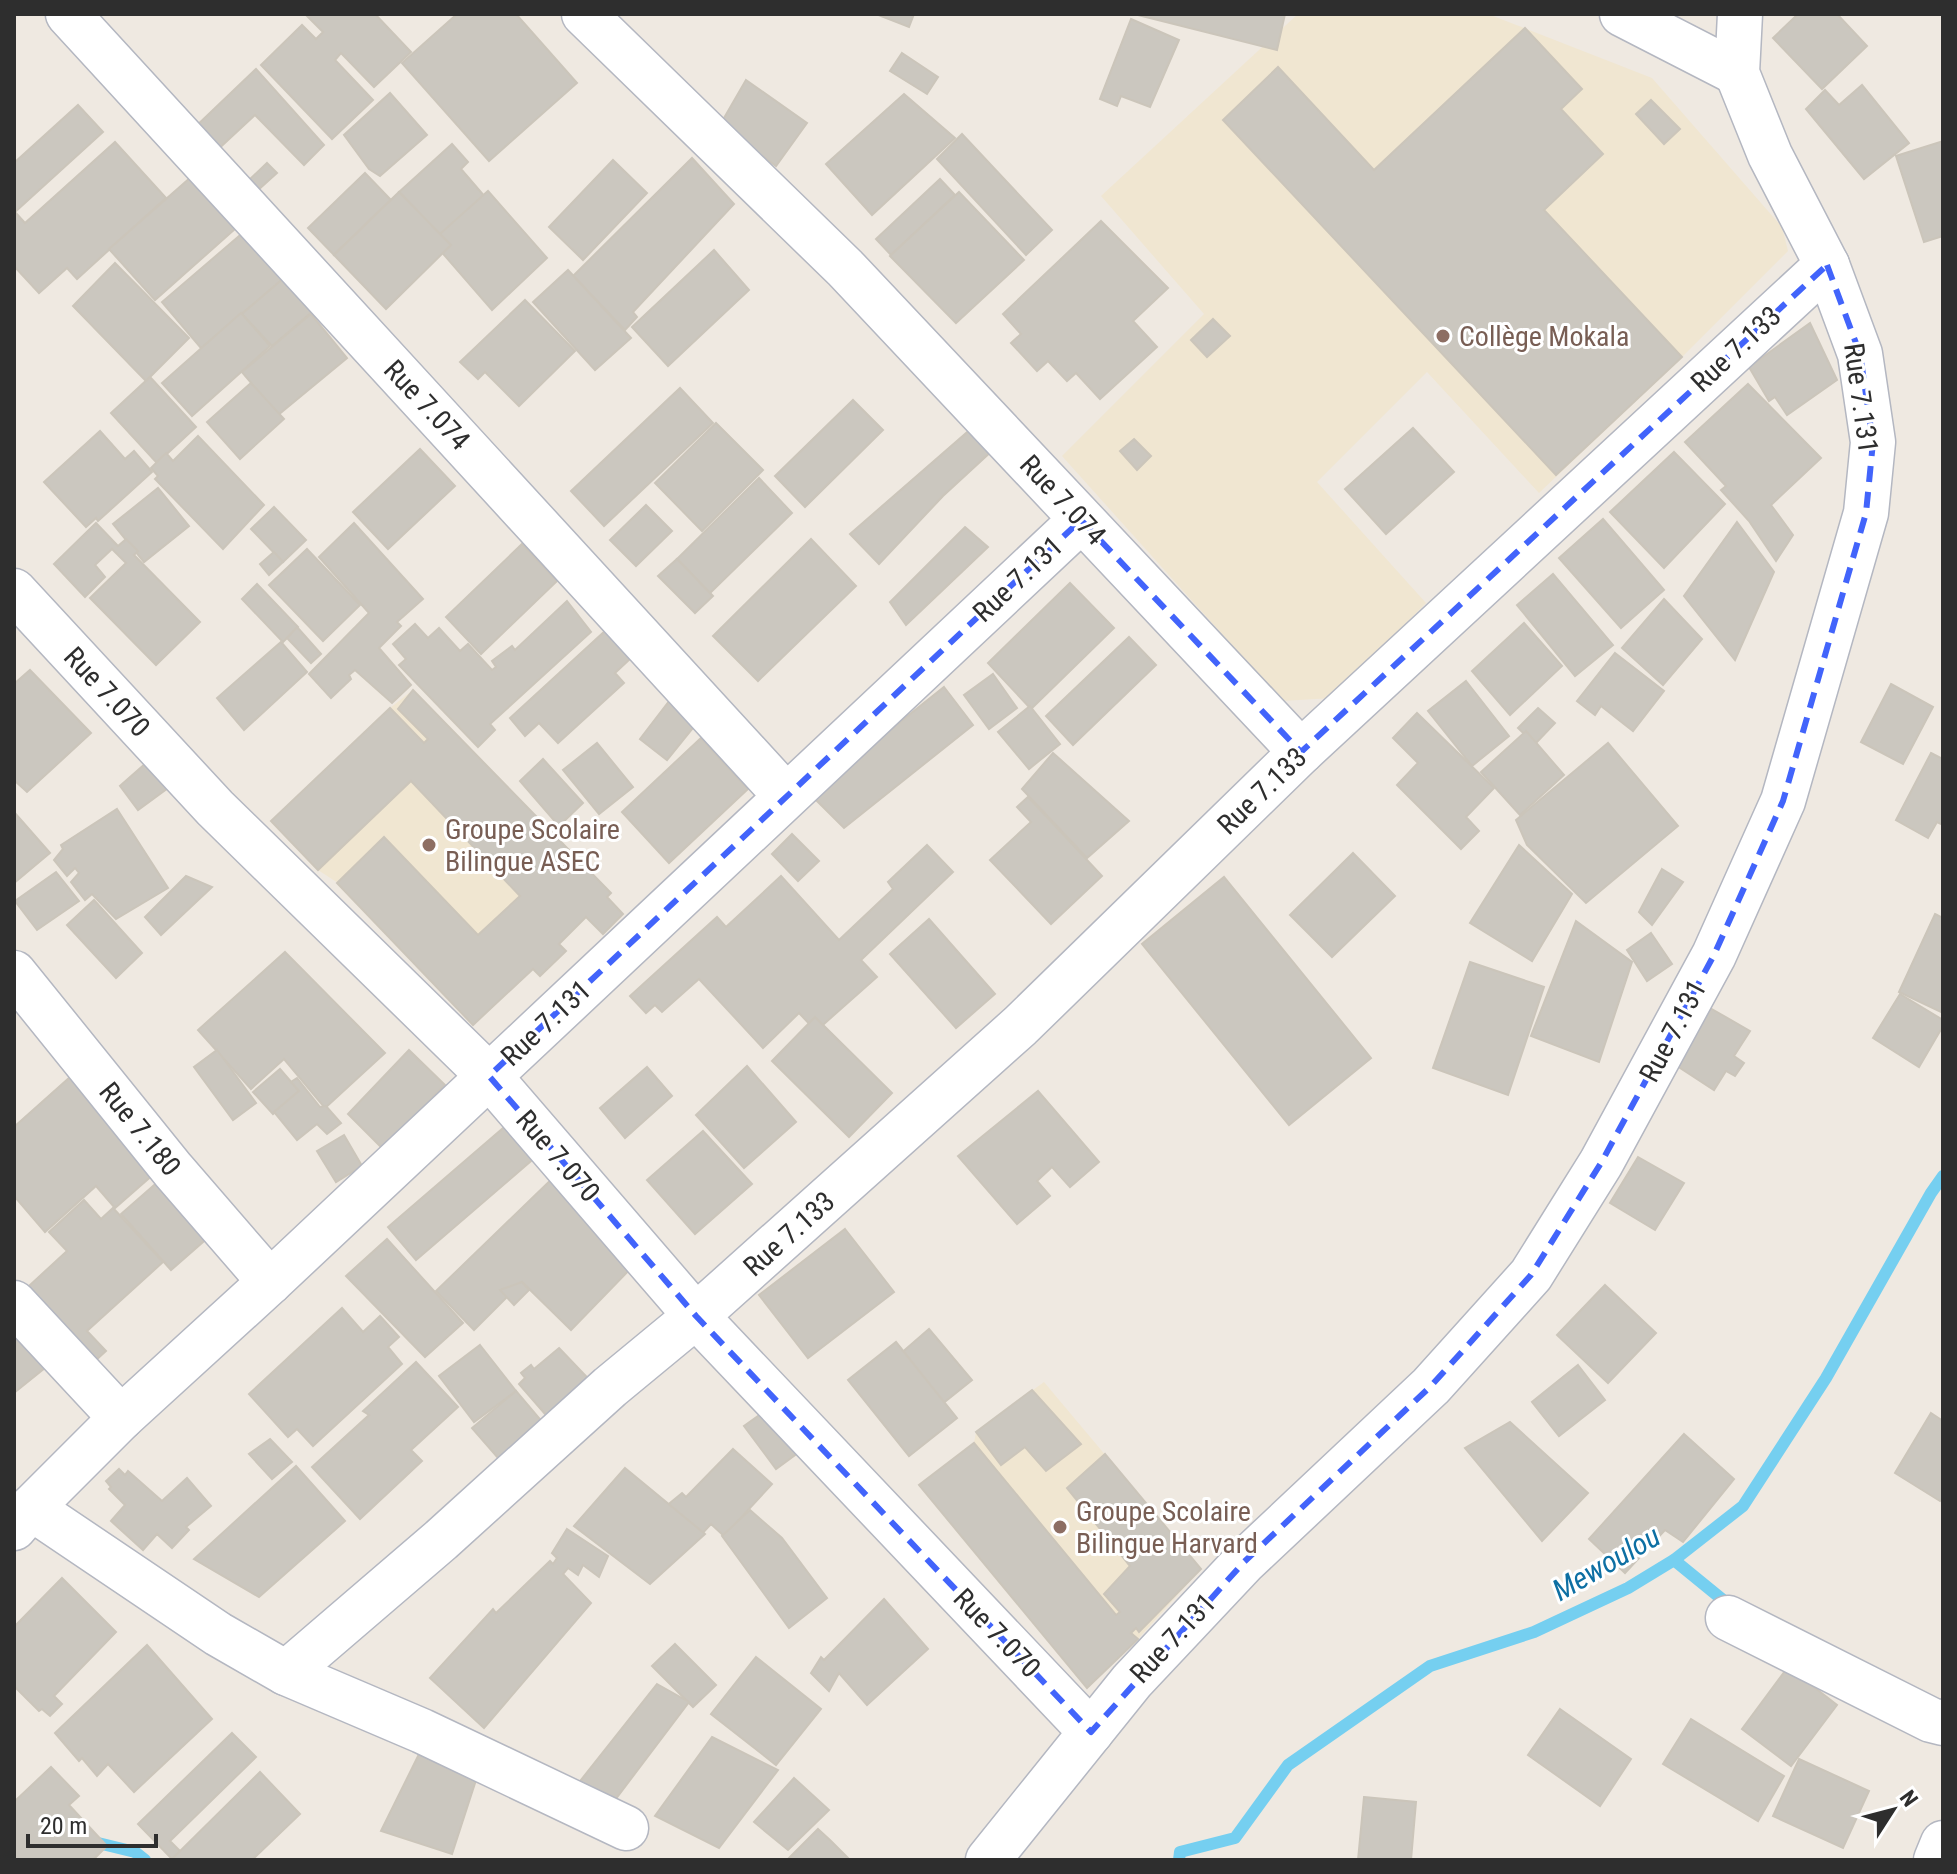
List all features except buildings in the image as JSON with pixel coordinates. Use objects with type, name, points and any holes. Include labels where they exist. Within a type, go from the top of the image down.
[{"type":"street","name":"Rue 7.074","points":[[68,14],[786,796]]},
{"type":"street","name":"Rue 7.074","points":[[584,14],[845,268],[1301,752]]},
{"type":"street","points":[[1622,14],[1737,73]]},
{"type":"street","name":"Rue 7.131","points":[[988,1860],[1132,1681],[1244,1562],[1431,1386],[1531,1275],[1601,1163],[1714,955],[1783,801],[1866,513],[1873,442],[1860,354],[1827,265],[1770,155],[1737,73],[1740,14]]},
{"type":"street","name":"Rue 7.133","points":[[286,1673],[441,1540],[610,1387],[696,1316],[1020,1026],[1301,752],[1827,265]]},
{"type":"street","name":"Rue 7.131","points":[[22,1518],[121,1418],[270,1282],[1081,520]]},
{"type":"street","name":"Rue 7.070","points":[[14,591],[215,808],[489,1076],[696,1316],[1091,1732]]},
{"type":"street","name":"Rue 7.180","points":[[14,973],[173,1170],[270,1282]]},
{"type":"street","points":[[14,1303],[121,1418]]},
{"type":"street","points":[[22,1518],[286,1673],[422,1731],[626,1828]]},
{"type":"street","points":[[1728,1618],[1931,1720],[1943,1723]]},
{"type":"street","points":[[1936,1860],[1943,1843]]},
{"type":"highlighted area","points":[[1827,265],[1860,354],[1873,442],[1866,513],[1783,801],[1714,955],[1601,1163],[1531,1275],[1431,1386],[1244,1562],[1091,1732],[696,1316],[489,1076],[1081,520],[1301,752]]},
{"type":"shaded area","name":"Collège Mokala","points":[[1298,14],[1488,14],[1652,78],[1782,227],[1788,251],[1539,493],[1427,372],[1317,482],[1426,603],[1333,698],[1282,701],[1062,456],[1204,314],[1101,196]]},
{"type":"shaded area","name":"Groupe Scolaire Bilingue ASEC","points":[[413,690],[611,893],[608,897],[623,914],[603,934],[586,917],[559,943],[566,951],[540,976],[532,969],[473,1025],[338,883],[318,870],[271,821]]},
{"type":"shaded area","name":"Groupe Scolaire Bilingue Harvard","points":[[1044,1382],[1201,1569],[1138,1639],[1087,1688],[919,1485],[974,1443],[976,1432]]},
{"type":"waterway","name":"Mewoulou","points":[[1179,1860],[1180,1852],[1235,1838],[1288,1765],[1430,1666],[1534,1632],[1628,1588],[1674,1560],[1743,1506],[1826,1378],[1943,1176]]},
{"type":"waterway","points":[[1674,1560],[1734,1609]]},
{"type":"waterway","points":[[94,1842],[135,1852],[145,1860]]},
{"type":"place","name":"Collège Mokala","points":[[1443,336]]},
{"type":"place","name":"Groupe Scolaire Bilingue ASEC","points":[[429,845]]},
{"type":"place","name":"Groupe Scolaire Bilingue Harvard","points":[[1060,1527]]}]
